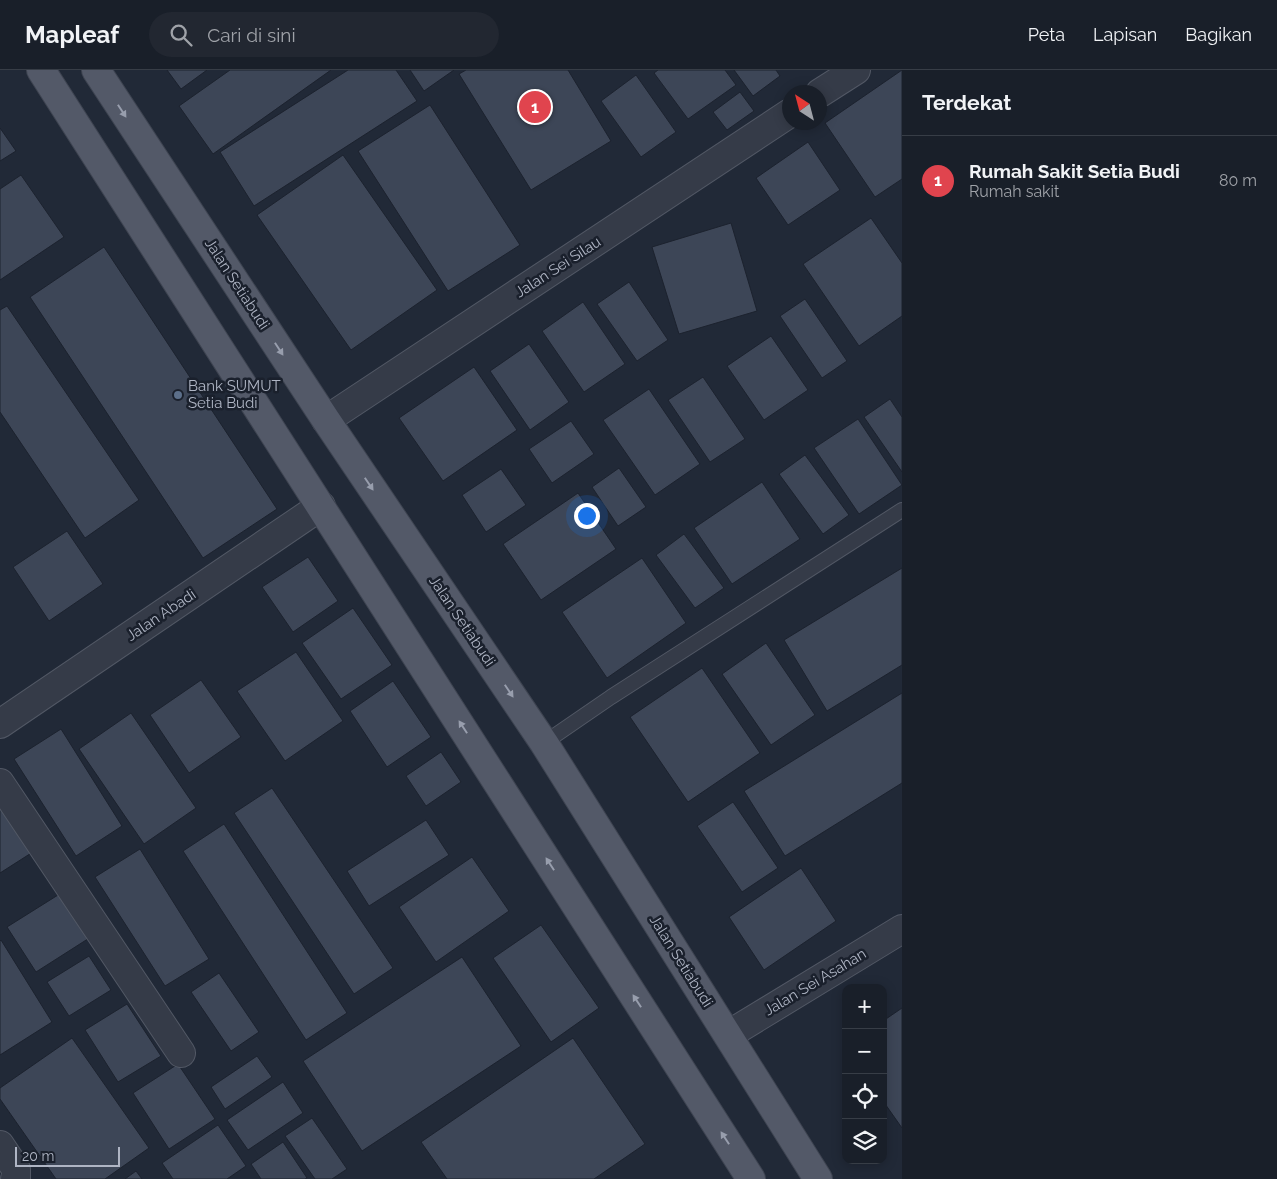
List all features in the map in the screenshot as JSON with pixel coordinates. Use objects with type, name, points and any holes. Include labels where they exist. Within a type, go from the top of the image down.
[{"type":"main road","points":[[42,70],[751,1179]]},
{"type":"main road","name":"Jalan Setiabudi","points":[[96,70],[326,420],[544,742],[818,1179]]},
{"type":"street","points":[[827,88],[849,72]]},
{"type":"street","name":"Jalan Sei Silau","points":[[326,420],[782,118]]},
{"type":"street","name":"Jalan Abadi","points":[[0,724],[322,506]]},
{"type":"street","points":[[0,783],[181,1053]]},
{"type":"street","name":"Jalan Sei Asahan","points":[[728,1035],[902,929]]},
{"type":"street","points":[[0,1145],[16,1169],[15,1179]]},
{"type":"lane","points":[[544,742],[619,691],[902,510]]},
{"type":"building","points":[[167,70],[207,70],[181,89]]},
{"type":"building","points":[[230,70],[331,70],[213,154],[179,106]]},
{"type":"building","points":[[348,70],[396,70],[417,101],[254,206],[220,152]]},
{"type":"building","points":[[410,70],[454,70],[424,91]]},
{"type":"building","points":[[466,70],[568,70],[611,141],[531,190],[459,74]]},
{"type":"building","points":[[658,70],[725,70],[736,85],[688,119],[654,73]]},
{"type":"building","points":[[734,70],[776,70],[780,76],[753,96]]},
{"type":"building","points":[[902,70],[902,179],[875,197],[827,126],[827,122]]},
{"type":"building","points":[[636,75],[676,132],[641,157],[601,101]]},
{"type":"building","points":[[740,92],[754,111],[727,130],[713,112]]},
{"type":"building","points":[[430,105],[520,245],[448,291],[358,151]]},
{"type":"building","points":[[0,128],[16,151],[0,161]]},
{"type":"building","points":[[808,142],[840,190],[788,225],[756,178]]},
{"type":"building","points":[[343,155],[437,290],[351,350],[257,215]]},
{"type":"building","points":[[21,175],[64,237],[0,280],[0,189]]},
{"type":"building","points":[[871,218],[902,263],[902,316],[859,346],[803,264]]},
{"type":"building","points":[[731,223],[757,311],[679,334],[652,247]]},
{"type":"building","points":[[104,247],[277,509],[203,558],[30,297]]},
{"type":"building","points":[[629,282],[668,340],[637,361],[597,304]]},
{"type":"building","points":[[805,299],[847,361],[822,378],[780,316]]},
{"type":"building","points":[[583,302],[625,364],[584,392],[542,331]]},
{"type":"building","points":[[7,306],[139,500],[85,538],[0,412],[0,310]]},
{"type":"building","points":[[771,336],[808,390],[764,420],[727,366]]},
{"type":"building","points":[[529,344],[569,402],[530,430],[490,371]]},
{"type":"building","points":[[474,367],[517,430],[443,481],[399,418]]},
{"type":"building","points":[[703,377],[745,439],[710,462],[668,400]]},
{"type":"building","points":[[649,389],[700,464],[655,495],[603,420]]},
{"type":"building","points":[[890,399],[902,417],[902,472],[864,417]]},
{"type":"building","points":[[858,419],[902,485],[859,514],[814,448]]},
{"type":"building","points":[[571,421],[594,454],[552,483],[529,449]]},
{"type":"building","points":[[805,455],[849,515],[823,534],[779,474]]},
{"type":"building","points":[[619,468],[646,507],[618,526],[592,487]]},
{"type":"building","points":[[501,469],[526,505],[486,532],[462,495]]},
{"type":"building","points":[[762,482],[800,539],[732,584],[694,528]]},
{"type":"building","points":[[578,493],[616,549],[541,600],[503,544]]},
{"type":"building","points":[[67,531],[103,584],[49,621],[13,567]]},
{"type":"building","points":[[684,534],[724,588],[695,608],[656,555]]},
{"type":"building","points":[[308,557],[338,601],[293,632],[262,587]]},
{"type":"building","points":[[642,558],[686,623],[607,678],[562,612]]},
{"type":"building","points":[[902,568],[902,665],[827,711],[784,640]]},
{"type":"building","points":[[353,608],[392,665],[341,699],[302,643]]},
{"type":"building","points":[[766,643],[815,715],[771,745],[722,674]]},
{"type":"building","points":[[296,652],[343,721],[285,761],[237,691]]},
{"type":"building","points":[[702,668],[760,753],[688,802],[630,717]]},
{"type":"building","points":[[201,680],[241,737],[189,773],[150,715]]},
{"type":"building","points":[[393,681],[431,737],[387,767],[350,711]]},
{"type":"building","points":[[902,693],[902,783],[785,856],[744,791]]},
{"type":"building","points":[[131,713],[196,808],[144,844],[79,749]]},
{"type":"building","points":[[61,729],[122,826],[76,856],[14,759]]},
{"type":"building","points":[[441,752],[461,782],[426,806],[406,776]]},
{"type":"building","points":[[272,788],[393,968],[354,994],[234,813]]},
{"type":"building","points":[[0,794],[36,850],[0,873]]},
{"type":"building","points":[[733,802],[778,868],[742,892],[697,826]]},
{"type":"building","points":[[426,820],[449,855],[369,906],[347,871]]},
{"type":"building","points":[[224,824],[347,1013],[306,1040],[183,851]]},
{"type":"building","points":[[140,849],[209,959],[165,986],[95,877]]},
{"type":"building","points":[[472,857],[509,911],[436,962],[399,907]]},
{"type":"building","points":[[801,868],[836,921],[764,970],[729,917]]},
{"type":"building","points":[[66,890],[94,935],[36,972],[7,927]]},
{"type":"building","points":[[541,925],[599,1008],[551,1042],[493,958]]},
{"type":"building","points":[[0,941],[52,1022],[0,1055]]},
{"type":"building","points":[[89,956],[111,990],[69,1016],[47,982]]},
{"type":"building","points":[[462,957],[521,1046],[362,1151],[303,1061]]},
{"type":"building","points":[[219,973],[259,1032],[231,1051],[191,992]]},
{"type":"building","points":[[127,1004],[161,1056],[118,1082],[85,1030]]},
{"type":"building","points":[[902,1008],[902,1128],[887,1107],[887,1018]]},
{"type":"building","points":[[72,1038],[149,1148],[105,1179],[56,1179],[0,1099],[0,1088]]},
{"type":"building","points":[[573,1038],[645,1144],[594,1179],[447,1179],[421,1142]]},
{"type":"building","points":[[257,1056],[272,1077],[225,1109],[211,1087]]},
{"type":"building","points":[[178,1064],[215,1119],[169,1149],[133,1093]]},
{"type":"building","points":[[283,1082],[303,1113],[248,1150],[227,1120]]},
{"type":"building","points":[[312,1118],[347,1169],[332,1179],[315,1179],[285,1136]]},
{"type":"building","points":[[218,1125],[246,1166],[227,1179],[173,1179],[162,1163]]},
{"type":"building","points":[[283,1142],[307,1178],[261,1179],[251,1164]]},
{"type":"building","points":[[136,1171],[142,1179],[125,1179]]},
{"type":"place","name":"Rumah Sakit Setia Budi","points":[[535,107]]},
{"type":"place","name":"Bank SUMUT Setia Budi","points":[[178,395]]}]
